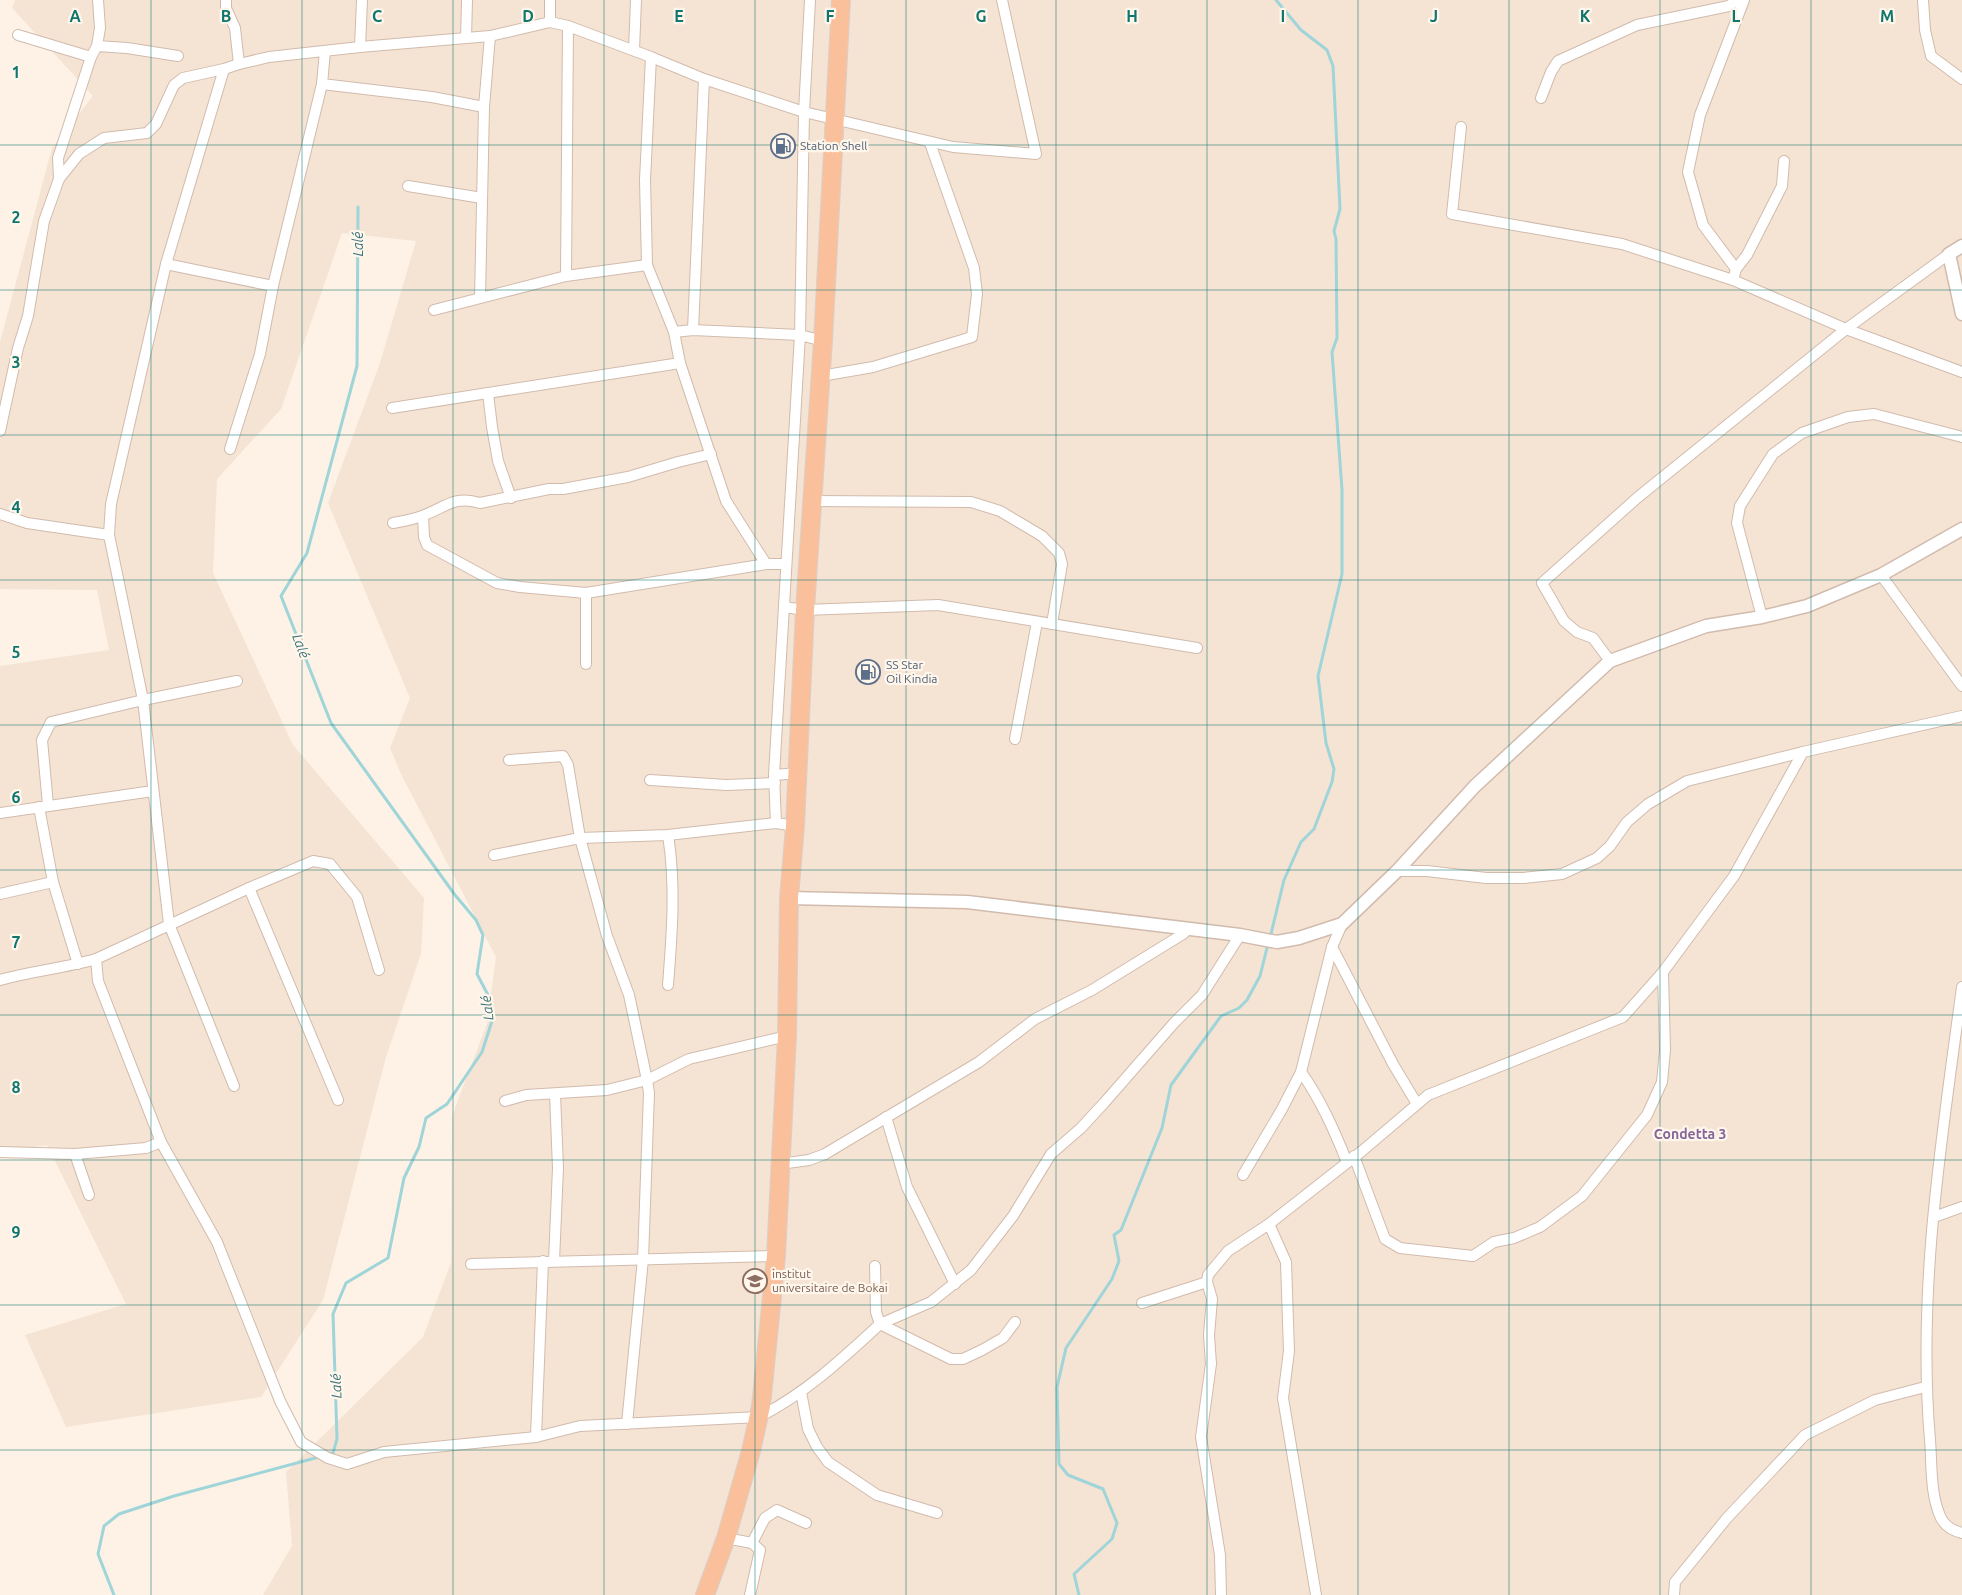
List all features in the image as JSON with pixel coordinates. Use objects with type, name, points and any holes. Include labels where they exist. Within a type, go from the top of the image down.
[{"type":"highway","points":[[707,1594],[726,1538],[759,1417],[776,1256],[787,1036],[789,898],[796,826],[805,610],[821,376],[841,0]]},
{"type":"street","points":[[59,180],[58,158],[91,57],[97,46],[100,28],[98,0]]},
{"type":"street","points":[[226,0],[226,8],[235,28],[239,64]]},
{"type":"street","points":[[360,47],[362,0]]},
{"type":"street","points":[[466,38],[467,0]]},
{"type":"street","points":[[550,0],[550,22]]},
{"type":"street","points":[[634,50],[636,0]]},
{"type":"street","points":[[776,822],[774,779],[800,335],[804,112],[810,0]]},
{"type":"street","points":[[0,431],[18,348],[28,316],[44,221],[59,180],[79,154],[104,138],[147,133],[156,124],[174,85],[183,78],[224,70],[269,56],[490,36],[550,22],[568,26],[634,50],[704,79],[804,112],[953,147],[1036,154],[1002,0]]},
{"type":"street","points":[[1541,98],[1551,72],[1558,61],[1637,26],[1729,6],[1737,0]]},
{"type":"street","points":[[1736,269],[1703,225],[1688,172],[1700,115],[1744,0]]},
{"type":"street","points":[[1923,0],[1924,30],[1931,56],[1962,79]]},
{"type":"street","points":[[566,276],[568,26]]},
{"type":"street","points":[[18,35],[91,57]]},
{"type":"street","points":[[480,298],[484,107],[490,36]]},
{"type":"street","points":[[97,46],[127,48],[178,56]]},
{"type":"street","points":[[230,449],[260,354],[273,286],[322,84],[324,50]]},
{"type":"street","points":[[652,57],[645,180],[647,265],[674,332],[680,362],[726,501],[766,564]]},
{"type":"street","points":[[224,70],[166,264],[111,504],[109,535],[143,700],[169,924],[234,1086]]},
{"type":"street","points":[[693,330],[704,79]]},
{"type":"street","points":[[322,84],[432,97],[484,107]]},
{"type":"street","points":[[1461,127],[1452,214],[1622,244],[1733,280],[1846,329],[1962,372]]},
{"type":"street","points":[[821,376],[874,367],[972,337],[977,294],[974,268],[930,142]]},
{"type":"street","points":[[1733,280],[1736,269],[1747,255],[1782,186],[1784,161]]},
{"type":"street","points":[[408,186],[482,198]]},
{"type":"street","points":[[1610,661],[1594,638],[1577,632],[1564,621],[1542,583],[1637,498],[1846,329],[1962,246]]},
{"type":"street","points":[[1949,254],[1962,314]]},
{"type":"street","points":[[166,264],[273,286]]},
{"type":"street","points":[[434,310],[566,276],[647,265]]},
{"type":"street","points":[[674,332],[693,330],[800,335],[823,341]]},
{"type":"street","points":[[392,408],[680,362]]},
{"type":"street","points":[[488,393],[498,461],[511,498]]},
{"type":"street","points":[[1762,617],[1737,523],[1740,506],[1773,454],[1802,433],[1848,417],[1874,414],[1962,437]]},
{"type":"street","points":[[393,523],[413,520],[458,500],[470,500],[480,503],[549,489],[564,489],[628,477],[711,454]]},
{"type":"street","points":[[812,501],[971,502],[1000,510],[1042,536],[1059,553],[1062,564],[1052,624]]},
{"type":"street","points":[[0,514],[27,523],[109,535]]},
{"type":"street","points":[[423,516],[424,537],[427,546],[497,583],[520,588],[586,593],[766,564],[786,564]]},
{"type":"street","points":[[1243,1175],[1282,1109],[1301,1072],[1332,947],[1342,924],[1397,871],[1475,786],[1610,661],[1706,626],[1762,617],[1807,606],[1881,574],[1962,529]]},
{"type":"street","points":[[1881,574],[1962,686]]},
{"type":"street","points":[[586,593],[586,664]]},
{"type":"street","points":[[784,607],[805,610],[938,605],[1197,648]]},
{"type":"street","points":[[1015,739],[1037,622]]},
{"type":"street","points":[[78,964],[53,882],[44,806],[42,740],[51,722],[143,700],[237,681]]},
{"type":"street","points":[[1397,871],[1427,871],[1486,878],[1523,878],[1562,874],[1597,858],[1610,846],[1627,822],[1648,804],[1687,781],[1803,752],[1962,716]]},
{"type":"street","points":[[1221,1595],[1220,1555],[1200,1437],[1211,1364],[1209,1335],[1212,1299],[1207,1282],[1208,1275],[1228,1251],[1269,1224],[1428,1095],[1623,1017],[1663,972],[1734,876],[1803,752]]},
{"type":"street","points":[[509,760],[563,756],[568,764],[580,838],[607,936],[629,995],[650,1093],[643,1259],[627,1424]]},
{"type":"street","points":[[650,780],[726,785],[774,779],[798,773]]},
{"type":"street","points":[[0,813],[153,791]]},
{"type":"street","points":[[494,855],[580,838],[668,835],[776,822],[796,826]]},
{"type":"street","points":[[668,835],[673,864],[674,908],[668,985]]},
{"type":"street","points":[[0,980],[96,959],[169,924],[313,861],[330,864],[357,898],[379,970]]},
{"type":"street","points":[[0,894],[53,882]]},
{"type":"street","points":[[249,888],[338,1100]]},
{"type":"street","points":[[789,898],[967,902],[1240,934],[1277,942],[1299,938],[1342,924]]},
{"type":"street","points":[[780,1164],[809,1160],[825,1154],[979,1062],[1035,1019],[1092,990],[1183,934],[1189,928]]},
{"type":"street","points":[[96,959],[98,981],[161,1142],[217,1242],[280,1401],[301,1442],[324,1455],[347,1464],[384,1452],[536,1436],[580,1426],[759,1417],[783,1405],[820,1378],[880,1324],[931,1302],[971,1270],[1013,1216],[1051,1154],[1104,1103],[1174,1023],[1202,995],[1240,934]]},
{"type":"street","points":[[1332,947],[1393,1064],[1417,1104]]},
{"type":"street","points":[[1301,1072],[1316,1094],[1350,1159],[1385,1239],[1400,1248],[1473,1256],[1494,1242],[1514,1238],[1540,1227],[1582,1196],[1647,1115],[1662,1082],[1665,1050],[1663,972]]},
{"type":"street","points":[[1962,987],[1941,1130],[1928,1272],[1926,1387],[1935,1502],[1942,1520],[1954,1530],[1962,1533]]},
{"type":"street","points":[[505,1101],[526,1095],[608,1090],[647,1080],[689,1059],[787,1036]]},
{"type":"street","points":[[536,1436],[558,1168],[554,1094]]},
{"type":"street","points":[[886,1117],[907,1187],[954,1284]]},
{"type":"street","points":[[0,1152],[75,1154],[146,1148],[161,1142]]},
{"type":"street","points":[[75,1154],[89,1195]]},
{"type":"street","points":[[1934,1217],[1962,1207]]},
{"type":"street","points":[[1269,1224],[1286,1262],[1289,1350],[1283,1398],[1316,1595]]},
{"type":"street","points":[[471,1264],[776,1256]]},
{"type":"street","points":[[875,1266],[876,1312],[880,1324],[951,1359],[963,1359],[1003,1338],[1015,1322]]},
{"type":"street","points":[[1142,1303],[1207,1282]]},
{"type":"street","points":[[1674,1595],[1675,1582],[1726,1518],[1806,1435],[1876,1400],[1926,1387]]},
{"type":"street","points":[[801,1392],[808,1429],[817,1447],[828,1462],[877,1495],[937,1513]]},
{"type":"street","points":[[752,1543],[765,1518],[777,1510],[806,1523]]},
{"type":"street","points":[[726,1538],[752,1543],[760,1550],[750,1595]]},
{"type":"shaded area","points":[[15,0],[1962,0],[1962,1595],[263,1595],[292,1546],[286,1472],[423,1337],[451,1263],[452,1116],[487,1024],[496,957],[401,774],[390,748],[410,698],[328,503],[380,363],[416,241],[342,233],[281,409],[217,479],[213,573],[293,745],[424,898],[421,954],[386,1057],[323,1300],[261,1397],[66,1427],[25,1335],[126,1304],[47,1145],[0,1152],[0,666],[109,650],[97,590],[0,589],[0,342],[52,148],[93,96],[12,8]]},
{"type":"waterway","points":[[1270,938],[1284,880],[1301,842],[1314,829],[1332,782],[1334,769],[1326,743],[1318,676],[1342,574],[1342,490],[1332,352],[1337,338],[1336,239],[1334,231],[1340,209],[1333,66],[1327,50],[1301,30],[1276,0]]},
{"type":"waterway","name":"Lalé","points":[[328,1454],[333,1453],[337,1439],[333,1314],[346,1283],[388,1258],[404,1178],[419,1147],[426,1118],[447,1104],[482,1052],[492,1021],[489,997],[477,974],[483,935],[476,920],[455,895],[331,723],[281,596],[307,553],[357,366],[358,207]]},
{"type":"waterway","points":[[1079,1595],[1074,1574],[1112,1539],[1117,1523],[1103,1489],[1068,1475],[1059,1464],[1057,1387],[1066,1348],[1112,1279],[1119,1261],[1114,1235],[1121,1230],[1162,1128],[1171,1085],[1221,1016],[1239,1008],[1247,1000],[1260,976],[1268,944]]},
{"type":"waterway","name":"Lalé","points":[[114,1595],[98,1554],[104,1526],[119,1514],[174,1496],[319,1457]]},
{"type":"place","name":"Station Shell","points":[[783,146]]},
{"type":"place","name":"SS Star Oil Kindia","points":[[868,672]]},
{"type":"place","name":"institut universitaire de Bokai","points":[[755,1281]]},
{"type":"district","name":"Сondetta 3","points":[[1690,1134]]}]
